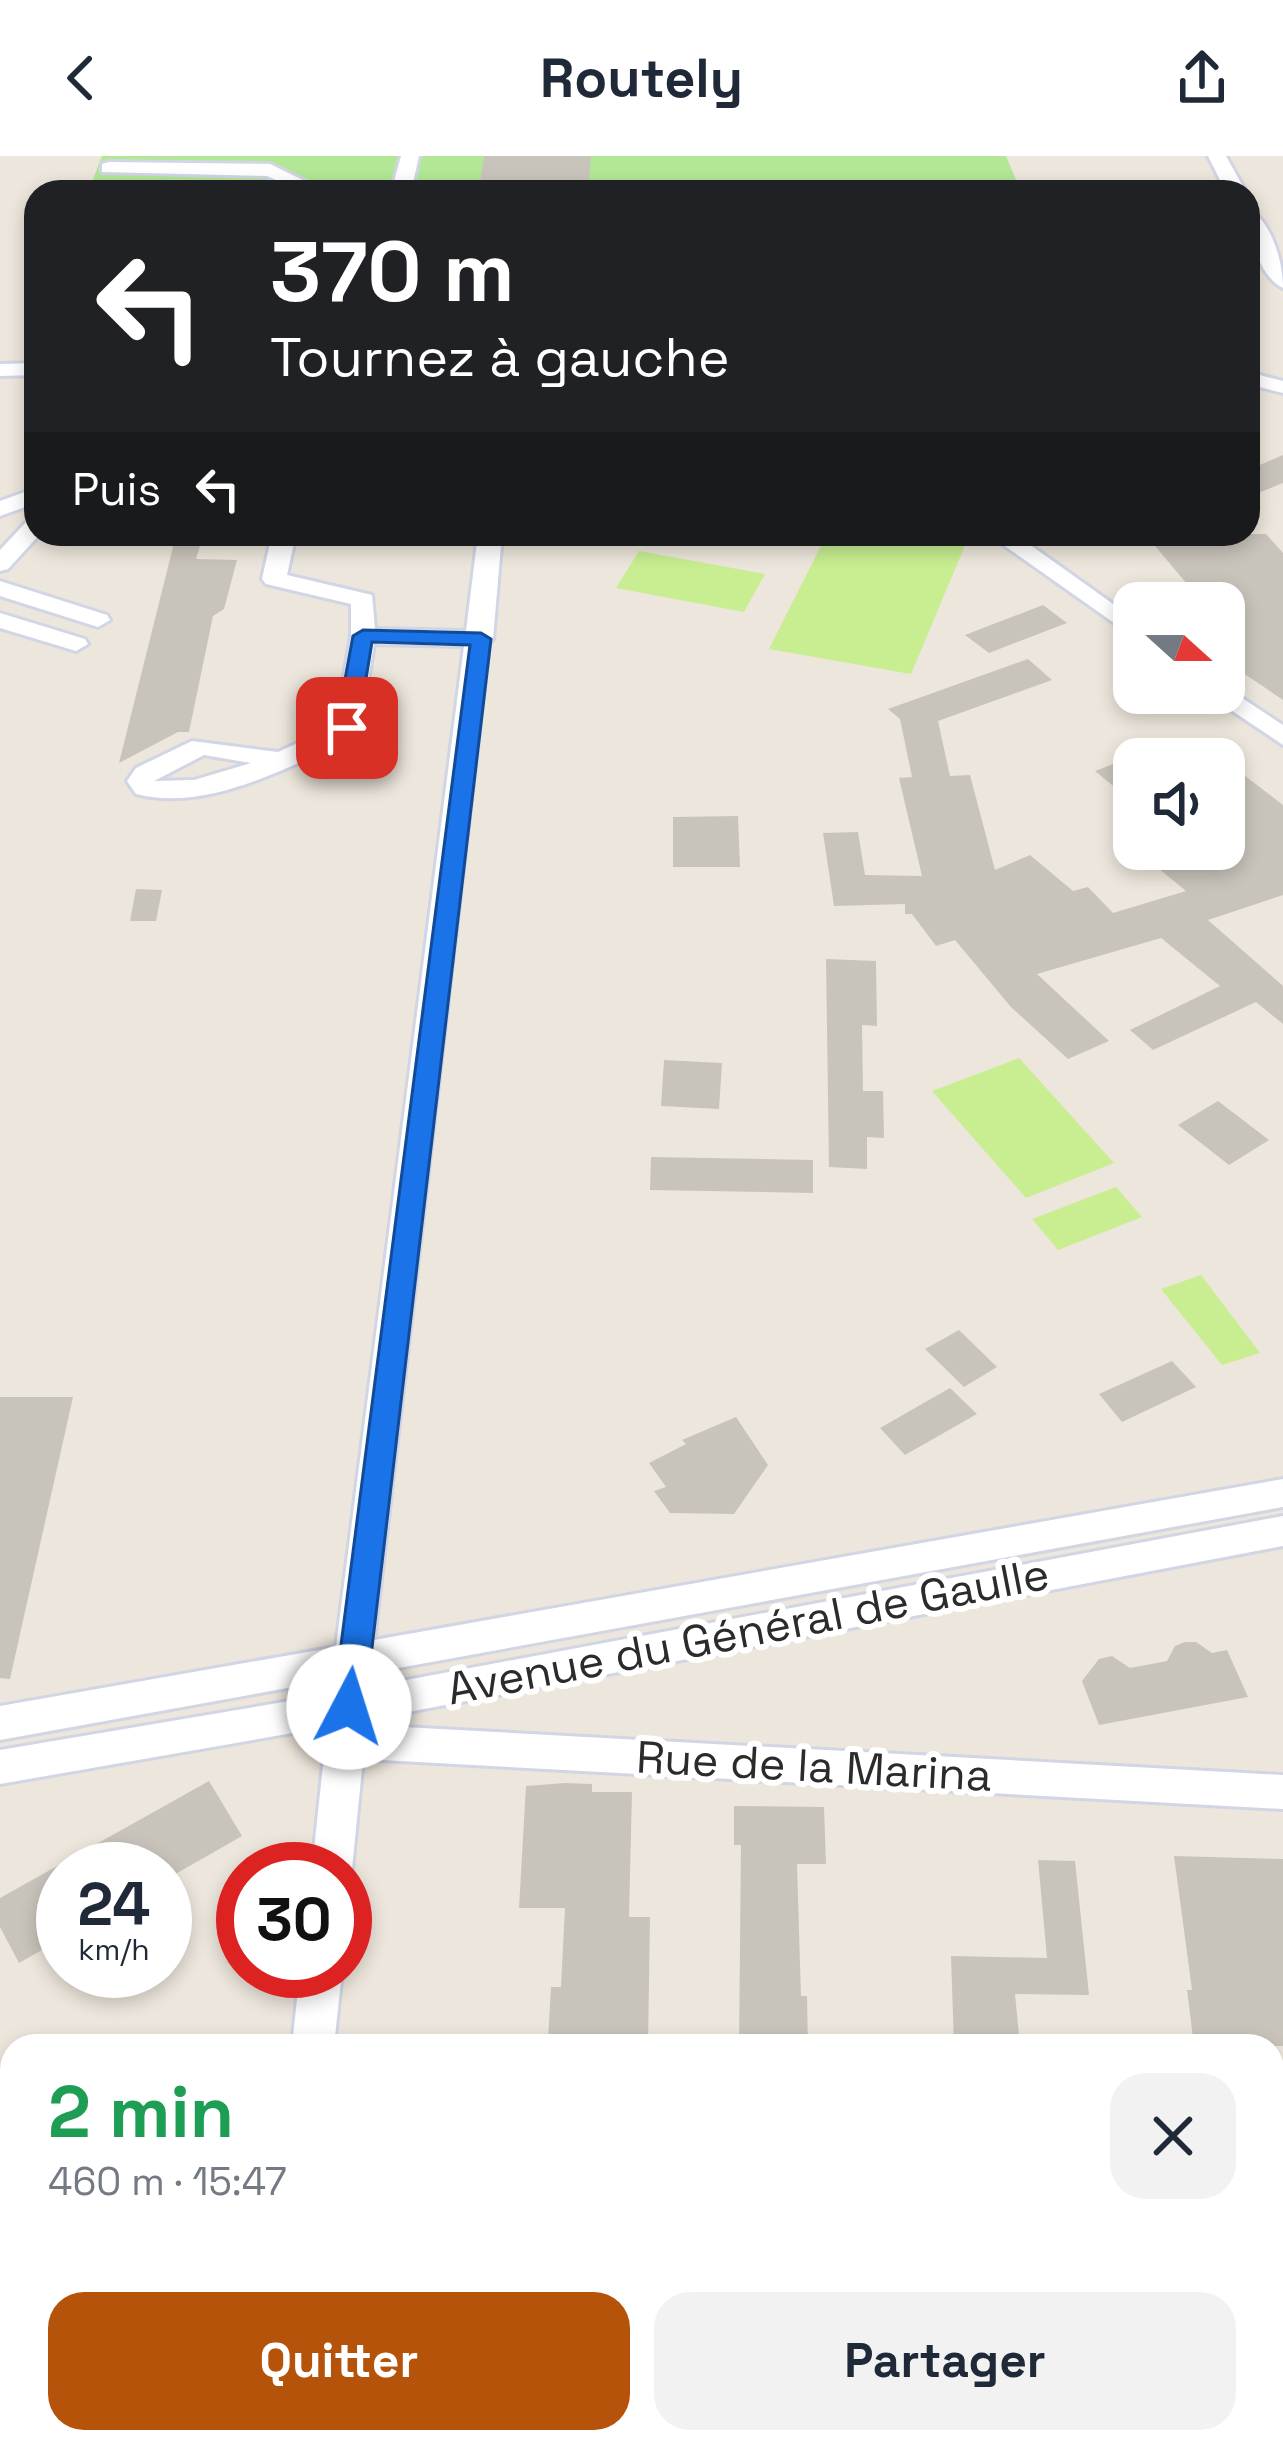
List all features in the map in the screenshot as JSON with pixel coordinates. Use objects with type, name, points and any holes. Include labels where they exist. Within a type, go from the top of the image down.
[{"type":"street","points":[[270,170],[300,156]]},
{"type":"street","points":[[109,168],[270,170],[291,180]]},
{"type":"street","points":[[1260,235],[1280,271]]},
{"type":"street","points":[[0,564],[24,538]]},
{"type":"street","points":[[278,760],[337,737],[347,728],[363,636],[363,600],[274,579],[281,546]]},
{"type":"street","points":[[335,1842],[489,546]]},
{"type":"street","points":[[1023,546],[1113,614]]},
{"type":"street","points":[[0,588],[98,620]]},
{"type":"street","points":[[0,620],[76,644]]},
{"type":"street","points":[[363,636],[481,639]]},
{"type":"street","points":[[1245,710],[1283,737]]},
{"type":"street","name":"Avenue du Général de Gaulle","points":[[0,1723],[1283,1493]]},
{"type":"street","name":"Avenue du Général de Gaulle","points":[[0,1767],[347,1724],[1283,1531]]},
{"type":"street","name":"Rue de la Marina","points":[[347,1724],[1283,1792]]},
{"type":"street","points":[[315,2034],[318,1998]]},
{"type":"green space","points":[[102,156],[1006,156],[1016,180],[93,180]]},
{"type":"green space","points":[[821,546],[965,546],[911,674],[769,649]]},
{"type":"green space","points":[[639,551],[765,574],[744,612],[616,588]]},
{"type":"green space","points":[[1019,1058],[1114,1163],[1026,1198],[932,1091]]},
{"type":"green space","points":[[1116,1187],[1142,1217],[1058,1250],[1032,1219]]},
{"type":"green space","points":[[1201,1275],[1260,1353],[1222,1365],[1161,1289]]},
{"type":"building","points":[[484,156],[591,156],[589,180],[480,180]]},
{"type":"building","points":[[1283,455],[1283,483],[1260,492],[1260,465]]},
{"type":"building","points":[[1260,534],[1266,534],[1283,553],[1283,700],[1245,674],[1245,582],[1185,582],[1155,546],[1260,546]]},
{"type":"building","points":[[173,546],[200,546],[196,559],[237,560],[224,609],[213,616],[189,732],[178,732],[119,763]]},
{"type":"building","points":[[1043,605],[1067,623],[989,653],[965,635]]},
{"type":"building","points":[[1028,659],[1052,680],[938,721],[950,776],[970,775],[995,870],[1030,855],[1073,891],[1088,887],[1113,913],[1186,891],[1160,870],[1245,870],[1245,776],[1283,805],[1283,895],[1208,920],[1283,986],[1283,1024],[1256,1002],[1153,1050],[1130,1030],[1220,986],[1161,938],[1037,974],[1109,1041],[1068,1059],[1011,1007],[955,940],[936,946],[912,914],[905,914],[905,904],[834,906],[823,833],[858,832],[865,875],[922,876],[899,778],[912,777],[900,719],[888,709]]},
{"type":"building","points":[[1113,764],[1113,786],[1095,771]]},
{"type":"building","points":[[738,816],[740,867],[673,867],[673,817]]},
{"type":"building","points":[[136,889],[162,890],[156,921],[130,921]]},
{"type":"building","points":[[826,959],[876,961],[877,1026],[862,1025],[863,1091],[883,1091],[884,1138],[867,1137],[867,1169],[829,1167]]},
{"type":"building","points":[[664,1060],[722,1063],[719,1109],[661,1106]]},
{"type":"building","points":[[1218,1101],[1269,1140],[1229,1165],[1178,1125]]},
{"type":"building","points":[[651,1157],[813,1160],[813,1193],[650,1190]]},
{"type":"building","points":[[959,1330],[997,1367],[964,1387],[925,1349]]},
{"type":"building","points":[[1172,1361],[1196,1387],[1122,1422],[1099,1394]]},
{"type":"building","points":[[950,1388],[977,1414],[905,1455],[880,1428]]},
{"type":"building","points":[[0,1397],[73,1397],[10,1679],[0,1678]]},
{"type":"building","points":[[736,1417],[768,1465],[734,1514],[670,1513],[654,1491],[666,1487],[649,1463],[686,1444],[682,1440]]},
{"type":"building","points":[[1196,1642],[1212,1653],[1227,1650],[1248,1697],[1099,1725],[1082,1681],[1099,1659],[1112,1656],[1130,1668],[1167,1661],[1175,1646]]},
{"type":"building","points":[[209,1781],[242,1836],[216,1842],[216,1851],[192,1865],[192,1842],[100,1842]]},
{"type":"building","points":[[592,1784],[592,1792],[632,1792],[629,1917],[650,1917],[648,2034],[548,2034],[551,1987],[561,1987],[565,1908],[519,1908],[526,1786]]},
{"type":"building","points":[[734,1806],[824,1807],[826,1864],[797,1864],[801,1996],[807,1996],[808,2034],[739,2034],[741,1845],[734,1845]]},
{"type":"building","points":[[1174,1856],[1283,1859],[1283,2034],[1192,2034],[1187,1990],[1192,1990]]},
{"type":"building","points":[[1038,1860],[1075,1861],[1089,1995],[1015,1994],[1019,2034],[954,2034],[951,1956],[1047,1958]]},
{"type":"building","points":[[36,1878],[36,1953],[19,1963],[0,1927],[0,1898]]},
{"type":"route","points":[[347,728],[363,636],[481,639],[349,1707]]}]
